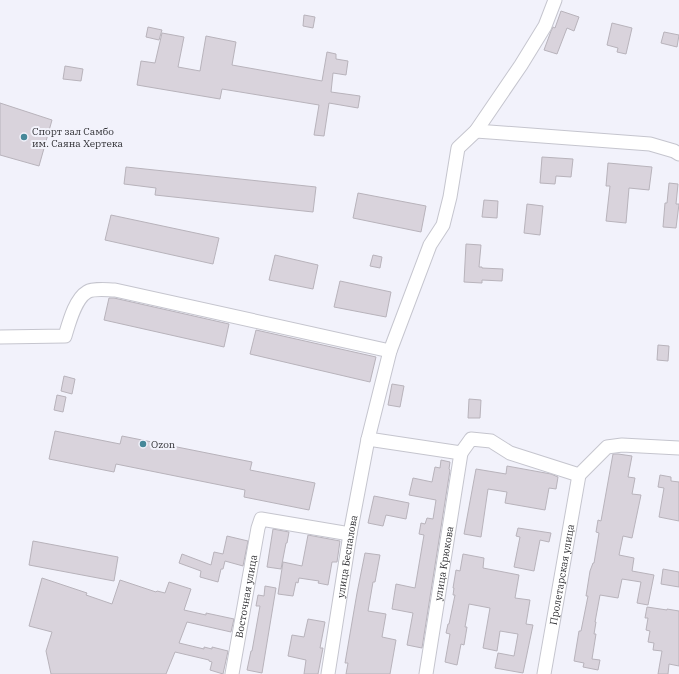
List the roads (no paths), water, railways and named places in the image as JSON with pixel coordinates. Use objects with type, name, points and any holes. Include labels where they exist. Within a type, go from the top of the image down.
[{"type":"street","name":"улица Беспалова","points":[[328,674],[350,534],[368,439],[390,351],[430,246],[443,226],[450,197],[458,148],[476,131],[521,65],[545,26],[555,0]]},
{"type":"street","points":[[476,131],[650,144],[674,151],[679,154]]},
{"type":"street","points":[[0,337],[65,336],[79,300],[87,292],[101,289],[115,290],[390,351]]},
{"type":"street","points":[[368,439],[461,453],[471,439],[491,441],[510,453],[579,475],[607,447],[622,446],[679,448]]},
{"type":"street","name":"улица Крюкова","points":[[426,674],[461,453]]},
{"type":"street","name":"Пролетарская улица","points":[[544,674],[579,475]]},
{"type":"street","name":"Восточная улица","points":[[232,674],[258,528],[261,519],[350,534]]},
{"type":"place","name":"Спорт зал Самбо им. Саяна Хертека","points":[[24,137]]},
{"type":"place","name":"Ozon","points":[[143,444]]}]
